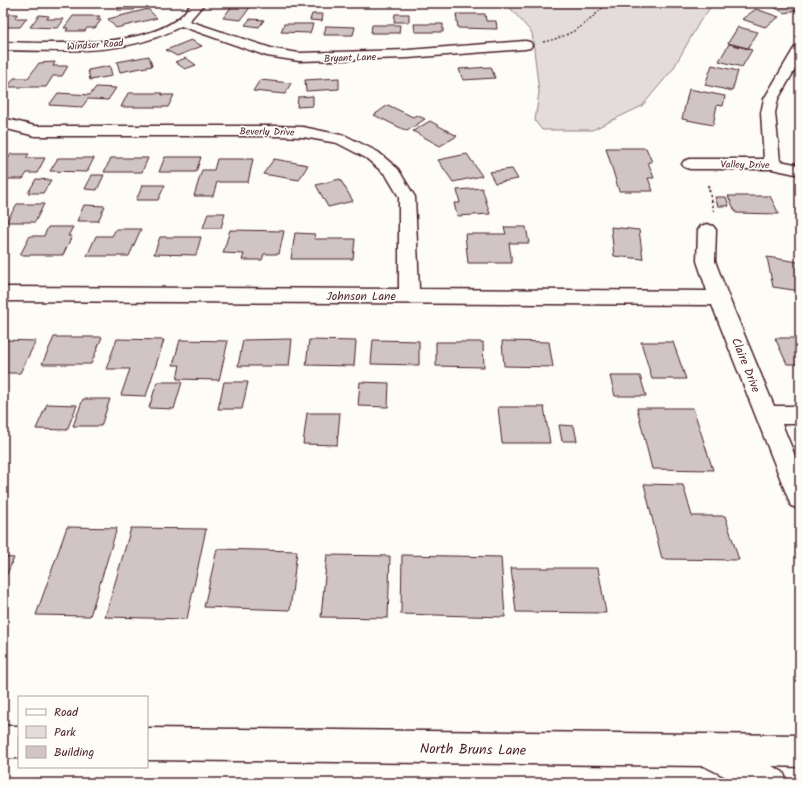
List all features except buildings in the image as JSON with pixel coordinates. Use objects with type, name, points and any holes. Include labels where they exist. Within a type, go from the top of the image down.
[{"type":"street","name":"Windsor Road","points":[[5,49],[115,44],[152,35],[180,22],[192,13],[198,3]]},
{"type":"street","name":"Bryant Lane","points":[[180,22],[272,53],[299,57],[408,54],[525,45]]},
{"type":"street","points":[[772,164],[768,113],[771,99],[800,50]]},
{"type":"street","name":"Beverly Drive","points":[[3,123],[10,126],[35,130],[277,131],[303,132],[341,139],[372,155],[392,172],[407,197],[409,296]]},
{"type":"street","name":"Valley Drive","points":[[690,164],[772,164],[800,170]]},
{"type":"street","name":"Claire Drive","points":[[707,230],[705,245],[706,261],[719,298],[800,498]]},
{"type":"street","name":"Johnson Lane","points":[[3,294],[719,298]]},
{"type":"street","points":[[766,415],[800,415]]},
{"type":"street","points":[[3,742],[18,742]]},
{"type":"street","name":"North Bruns Lane","points":[[148,744],[800,752]]},
{"type":"street","points":[[707,751],[772,783]]},
{"type":"path","points":[[525,45],[570,35],[585,25],[607,3]]},
{"type":"path","points":[[708,184],[714,211]]},
{"type":"green space","points":[[506,3],[714,3],[700,21],[673,69],[642,106],[592,130],[542,130],[535,121],[539,92],[532,33]]}]
